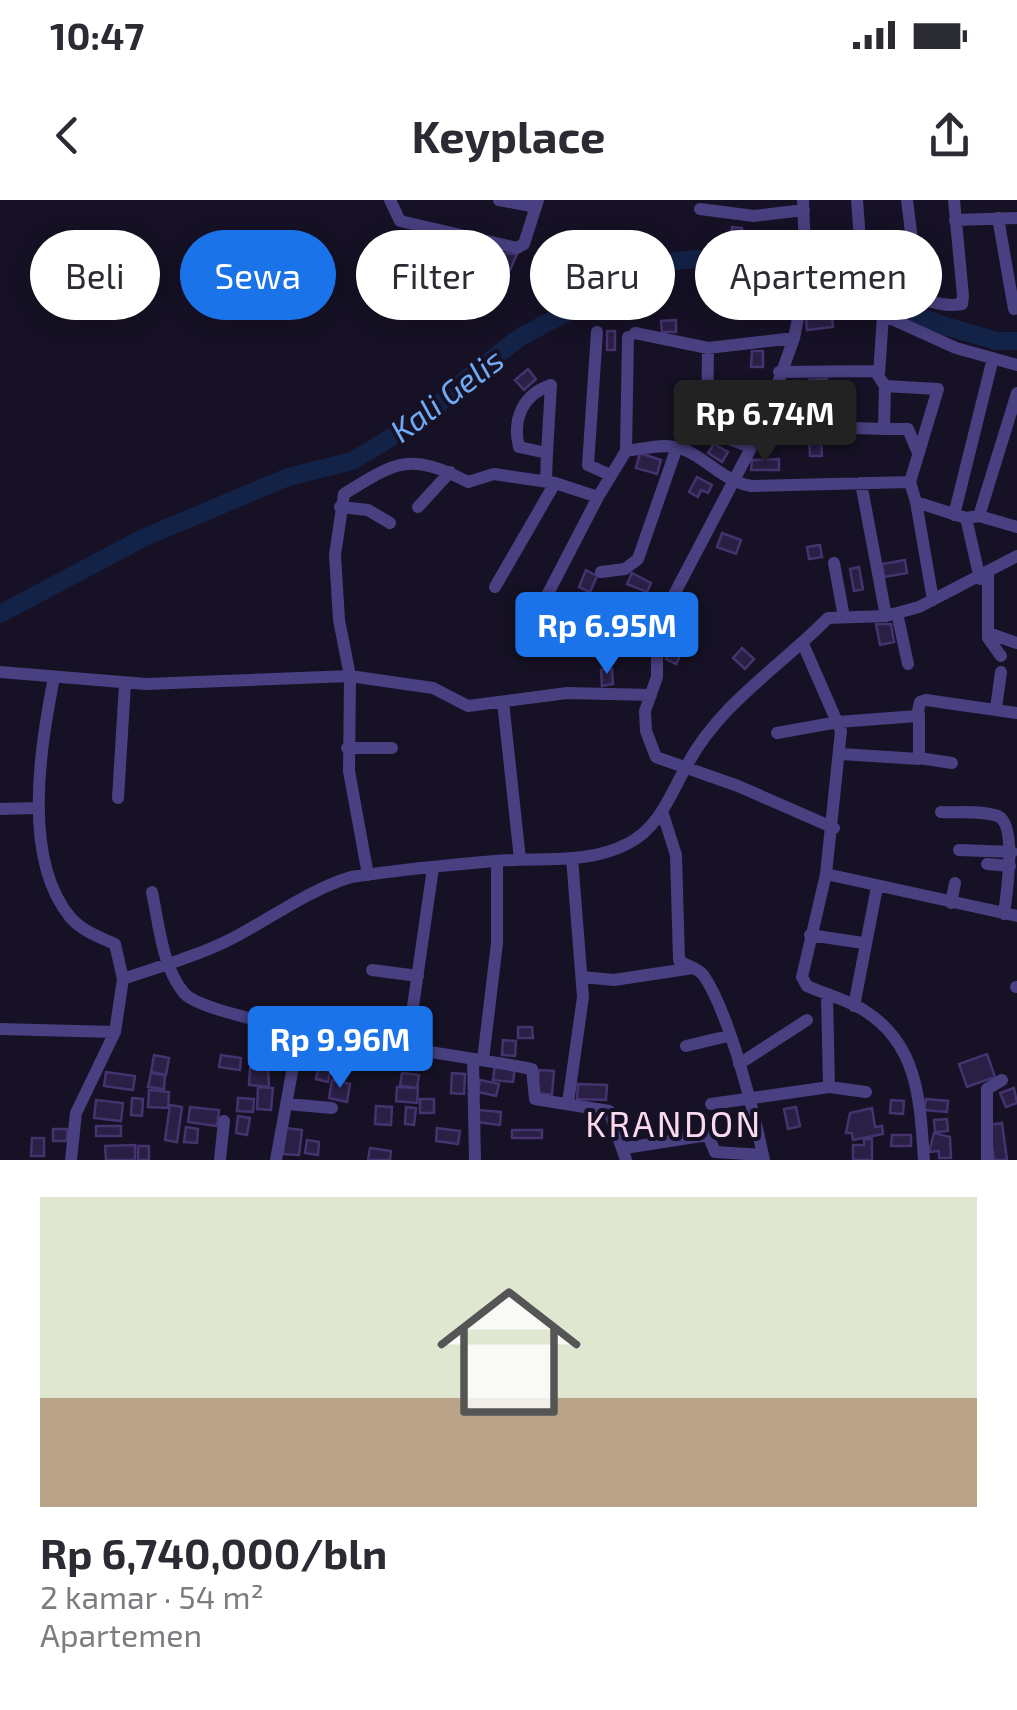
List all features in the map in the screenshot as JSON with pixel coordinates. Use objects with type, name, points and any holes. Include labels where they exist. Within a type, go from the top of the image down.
[{"type":"street","points":[[390,200],[400,221],[517,248],[524,244],[537,204],[499,200]]},
{"type":"street","points":[[858,200],[860,230]]},
{"type":"street","points":[[907,200],[911,230]]},
{"type":"street","points":[[942,301],[962,304],[954,200]]},
{"type":"street","points":[[700,209],[754,216],[804,205],[806,230]]},
{"type":"street","points":[[998,218],[1014,309]]},
{"type":"street","points":[[955,220],[1017,218]]},
{"type":"street","points":[[884,428],[882,316],[956,348],[1017,364]]},
{"type":"street","points":[[798,320],[762,425],[660,622],[655,639],[657,677],[645,711],[652,752],[662,761],[738,786],[834,828]]},
{"type":"street","points":[[597,332],[588,465],[610,475]]},
{"type":"street","points":[[527,634],[598,496],[626,451],[632,335],[708,348],[794,338]]},
{"type":"street","points":[[708,348],[707,431],[750,447]]},
{"type":"street","points":[[994,358],[966,517],[984,577],[988,633],[1000,656]]},
{"type":"street","points":[[779,372],[862,369],[882,380],[938,388],[910,482],[934,600]]},
{"type":"street","points":[[495,587],[551,482],[547,453],[551,385],[522,406],[516,419],[520,447],[547,453]]},
{"type":"street","points":[[734,386],[773,391]]},
{"type":"street","points":[[966,517],[1017,393]]},
{"type":"street","points":[[762,425],[908,428],[918,453]]},
{"type":"street","points":[[626,451],[677,447],[730,482],[790,487],[910,482]]},
{"type":"street","points":[[601,572],[625,570],[638,559],[677,447]]},
{"type":"street","points":[[368,874],[355,818],[347,748],[350,676],[338,604],[335,555],[344,494],[400,463],[428,462],[468,482],[494,474],[551,482],[598,496]]},
{"type":"street","points":[[418,508],[450,472]]},
{"type":"street","points":[[861,483],[892,615],[908,664]]},
{"type":"street","points":[[916,502],[1017,527]]},
{"type":"street","points":[[340,507],[368,510],[390,523]]},
{"type":"street","points":[[123,979],[169,966],[232,938],[330,883],[368,874],[520,859],[572,858],[634,841],[662,812],[685,768],[726,711],[828,618],[892,615],[984,577],[1017,556]]},
{"type":"street","points":[[834,563],[844,617]]},
{"type":"street","points":[[576,623],[580,611],[618,607],[660,622]]},
{"type":"street","points":[[988,633],[1017,642]]},
{"type":"street","points":[[802,644],[838,722],[842,754],[826,874],[802,977],[807,986],[854,1006],[890,1031],[910,1062],[919,1091],[924,1160]]},
{"type":"street","points":[[0,672],[125,684],[350,676],[433,688],[468,706],[567,694],[651,695]]},
{"type":"street","points":[[996,708],[1001,672]]},
{"type":"street","points":[[54,677],[37,772],[36,808],[54,887],[68,915],[87,932],[115,944],[123,979],[116,1032],[76,1113],[70,1160]]},
{"type":"street","points":[[118,798],[125,684]]},
{"type":"street","points":[[502,702],[520,859]]},
{"type":"street","points":[[920,758],[920,702],[996,708],[1017,714]]},
{"type":"street","points":[[777,734],[838,722],[919,714]]},
{"type":"street","points":[[347,748],[392,748]]},
{"type":"street","points":[[842,754],[952,763]]},
{"type":"street","points":[[0,810],[36,808]]},
{"type":"street","points":[[152,892],[169,966],[185,995],[200,1004],[224,1014],[532,1069],[535,1099],[610,1111],[626,1154],[708,1135],[715,1152],[764,1158],[739,1064],[710,988],[695,968],[679,960],[676,854],[662,812]]},
{"type":"street","points":[[826,874],[1011,915],[1012,832],[1002,817],[941,812]]},
{"type":"street","points":[[959,850],[1011,859]]},
{"type":"street","points":[[568,1103],[581,1024],[582,977],[572,858]]},
{"type":"street","points":[[987,864],[1011,859]]},
{"type":"street","points":[[474,1160],[478,1059],[498,943],[496,861]]},
{"type":"street","points":[[408,1048],[434,868]]},
{"type":"street","points":[[952,903],[955,884]]},
{"type":"street","points":[[854,1006],[863,942],[872,925],[877,888]]},
{"type":"street","points":[[810,935],[863,942]]},
{"type":"street","points":[[582,977],[614,980],[695,968]]},
{"type":"street","points":[[372,970],[418,976]]},
{"type":"street","points":[[827,995],[828,1087]]},
{"type":"street","points":[[739,1064],[807,1020]]},
{"type":"street","points":[[276,1160],[300,1028]]},
{"type":"street","points":[[0,1029],[116,1032]]},
{"type":"street","points":[[686,1046],[728,1036]]},
{"type":"street","points":[[986,1160],[988,1089],[1002,1080]]},
{"type":"street","points":[[711,1104],[828,1087],[866,1092]]},
{"type":"street","points":[[287,1104],[332,1108]]},
{"type":"street","points":[[220,1160],[224,1121]]},
{"type":"building","points":[[676,320],[676,332],[662,332],[661,321]]},
{"type":"building","points":[[806,320],[832,320],[833,327],[807,330]]},
{"type":"building","points":[[607,331],[615,331],[615,350],[607,350]]},
{"type":"building","points":[[752,351],[763,351],[763,367],[751,367]]},
{"type":"building","points":[[528,369],[536,379],[524,390],[515,380]]},
{"type":"building","points":[[827,379],[827,399],[809,399],[809,380]]},
{"type":"building","points":[[821,436],[822,456],[810,456],[809,437]]},
{"type":"building","points":[[714,444],[728,452],[722,462],[708,453]]},
{"type":"building","points":[[640,453],[661,460],[657,474],[636,468]]},
{"type":"building","points":[[779,459],[779,470],[751,470],[752,460]]},
{"type":"building","points":[[697,477],[712,485],[708,493],[701,490],[698,497],[689,492]]},
{"type":"building","points":[[722,533],[741,540],[736,554],[717,547]]},
{"type":"building","points":[[820,545],[822,557],[809,559],[807,547]]},
{"type":"building","points":[[905,560],[907,573],[884,577],[882,564]]},
{"type":"building","points":[[859,567],[863,589],[854,591],[850,569]]},
{"type":"building","points":[[586,570],[597,576],[590,592],[579,587]]},
{"type":"building","points":[[632,573],[651,583],[647,592],[627,584]]},
{"type":"building","points":[[876,624],[891,624],[894,642],[880,645]]},
{"type":"building","points":[[674,633],[692,642],[687,651],[670,642]]},
{"type":"building","points":[[672,646],[682,652],[676,664],[666,659]]},
{"type":"building","points":[[742,648],[754,659],[745,669],[733,658]]},
{"type":"building","points":[[612,669],[613,684],[602,686],[601,670]]},
{"type":"building","points":[[518,1027],[532,1027],[533,1038],[518,1038]]},
{"type":"building","points":[[303,1039],[330,1042],[328,1054],[302,1050]]},
{"type":"building","points":[[503,1040],[516,1041],[515,1056],[502,1055]]},
{"type":"building","points":[[357,1049],[371,1050],[369,1068],[355,1067]]},
{"type":"building","points":[[388,1053],[399,1055],[396,1070],[386,1069]]},
{"type":"building","points":[[987,1054],[995,1077],[967,1087],[959,1064]]},
{"type":"building","points":[[154,1055],[169,1058],[166,1075],[151,1072]]},
{"type":"building","points":[[221,1055],[241,1058],[240,1070],[219,1067]]},
{"type":"building","points":[[319,1065],[331,1068],[328,1082],[316,1079]]},
{"type":"building","points":[[495,1065],[515,1068],[513,1082],[493,1080]]},
{"type":"building","points":[[250,1068],[268,1069],[269,1087],[249,1085]]},
{"type":"building","points":[[539,1070],[554,1071],[552,1095],[537,1093]]},
{"type":"building","points":[[106,1072],[135,1076],[133,1090],[104,1086]]},
{"type":"building","points":[[151,1073],[165,1075],[164,1089],[148,1087]]},
{"type":"building","points":[[402,1073],[419,1075],[417,1088],[400,1086]]},
{"type":"building","points":[[452,1073],[465,1074],[464,1094],[451,1093]]},
{"type":"building","points":[[332,1080],[350,1084],[347,1102],[329,1098]]},
{"type":"building","points":[[480,1080],[499,1084],[496,1096],[478,1092]]},
{"type":"building","points":[[578,1084],[607,1085],[606,1100],[577,1099]]},
{"type":"building","points":[[258,1087],[273,1088],[271,1110],[257,1109]]},
{"type":"building","points":[[397,1087],[418,1088],[417,1103],[396,1101]]},
{"type":"building","points":[[1014,1088],[1017,1103],[1006,1107],[1000,1093]]},
{"type":"building","points":[[149,1090],[169,1092],[168,1108],[148,1107]]},
{"type":"building","points":[[132,1098],[143,1099],[142,1116],[131,1115]]},
{"type":"building","points":[[238,1098],[254,1099],[253,1112],[237,1111]]},
{"type":"building","points":[[420,1099],[434,1099],[434,1113],[420,1113]]},
{"type":"building","points":[[926,1099],[948,1101],[947,1112],[924,1110]]},
{"type":"building","points":[[96,1100],[123,1103],[121,1121],[94,1118]]},
{"type":"building","points":[[891,1100],[904,1101],[903,1114],[890,1113]]},
{"type":"building","points":[[170,1105],[182,1107],[177,1142],[165,1140]]},
{"type":"building","points":[[376,1106],[392,1107],[391,1125],[375,1124]]},
{"type":"building","points":[[190,1107],[219,1110],[217,1126],[188,1122]]},
{"type":"building","points":[[406,1107],[416,1108],[414,1125],[405,1124]]},
{"type":"building","points":[[796,1107],[800,1126],[788,1129],[784,1109]]},
{"type":"building","points":[[872,1108],[875,1127],[882,1126],[883,1134],[853,1140],[852,1133],[846,1133],[850,1113]]},
{"type":"building","points":[[477,1110],[501,1112],[500,1125],[476,1122]]},
{"type":"building","points":[[238,1116],[250,1118],[247,1135],[236,1133]]},
{"type":"building","points":[[947,1119],[948,1131],[935,1132],[934,1120]]},
{"type":"building","points":[[1002,1123],[1007,1160],[994,1160],[989,1125]]},
{"type":"building","points":[[96,1126],[121,1126],[121,1136],[96,1136]]},
{"type":"building","points":[[186,1127],[198,1129],[197,1143],[184,1142]]},
{"type":"building","points":[[286,1128],[302,1130],[299,1155],[283,1154]]},
{"type":"building","points":[[437,1128],[460,1131],[458,1144],[436,1141]]},
{"type":"building","points":[[53,1129],[67,1129],[67,1141],[53,1141]]},
{"type":"building","points":[[512,1130],[542,1130],[542,1138],[512,1138]]},
{"type":"building","points":[[934,1133],[950,1137],[951,1158],[939,1158],[939,1151],[929,1152]]},
{"type":"building","points":[[892,1135],[911,1135],[911,1146],[891,1146]]},
{"type":"building","points":[[32,1138],[44,1138],[44,1156],[31,1156]]},
{"type":"building","points":[[864,1139],[872,1139],[872,1160],[853,1160],[853,1145],[864,1145]]},
{"type":"building","points":[[307,1140],[319,1142],[318,1155],[305,1153]]},
{"type":"building","points":[[135,1145],[135,1160],[106,1160],[105,1146]]},
{"type":"building","points":[[138,1146],[149,1146],[149,1160],[138,1160]]},
{"type":"building","points":[[370,1148],[391,1151],[390,1160],[368,1160]]},
{"type":"waterway","name":"Kali Gelis","points":[[0,614],[143,538],[288,477],[352,461],[427,416],[456,387],[519,338],[658,263],[697,259],[811,272],[945,326],[997,341],[1017,341]]},
{"type":"district","name":"KRANDON","points":[[674,1123]]}]
